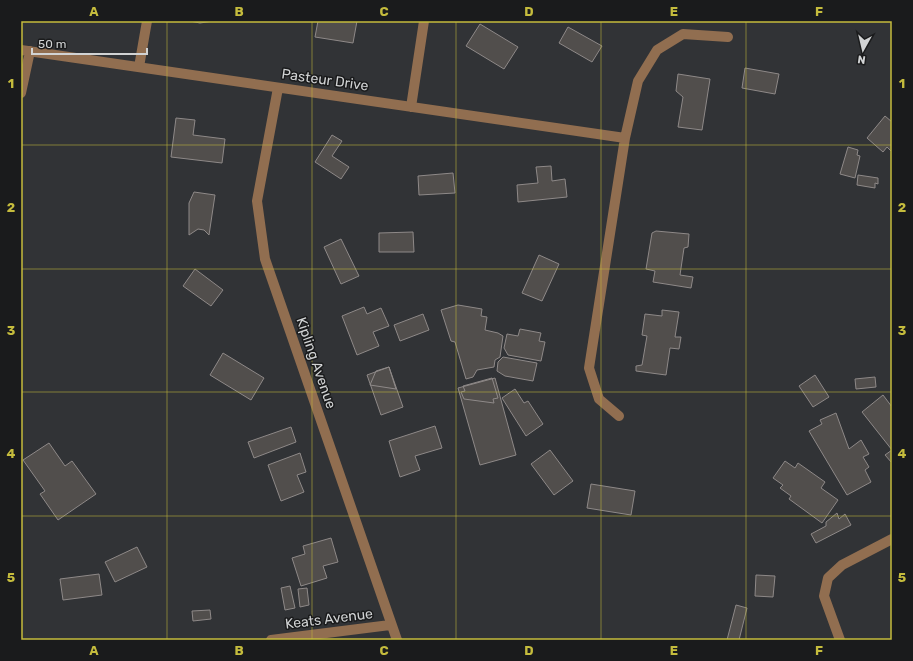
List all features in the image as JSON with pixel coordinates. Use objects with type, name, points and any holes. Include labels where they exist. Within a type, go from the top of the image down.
[{"type":"street","points":[[139,67],[147,21]]},
{"type":"street","points":[[411,107],[424,21]]},
{"type":"street","points":[[619,416],[599,399],[589,368],[625,138],[638,81],[657,50],[683,34],[728,37]]},
{"type":"street","points":[[21,93],[25,51]]},
{"type":"street","name":"Pasteur Drive","points":[[25,51],[625,138]]},
{"type":"street","name":"Kipling Avenue","points":[[278,88],[258,201],[265,259],[396,640]]},
{"type":"street","points":[[840,640],[824,596],[828,578],[842,565],[892,539]]},
{"type":"street","name":"Keats Avenue","points":[[271,640],[390,625]]},
{"type":"building","points":[[190,21],[213,21],[200,23]]},
{"type":"building","points":[[318,21],[357,21],[353,43],[315,37]]},
{"type":"building","points":[[480,24],[518,47],[504,69],[466,46]]},
{"type":"building","points":[[568,27],[602,46],[592,62],[559,43]]},
{"type":"building","points":[[745,68],[779,74],[775,94],[742,88]]},
{"type":"building","points":[[678,74],[710,79],[702,130],[678,127],[683,97],[676,91]]},
{"type":"building","points":[[885,116],[892,122],[892,152],[887,147],[883,152],[867,138]]},
{"type":"building","points":[[176,118],[195,120],[193,135],[225,139],[222,163],[171,157]]},
{"type":"building","points":[[332,135],[342,141],[332,156],[349,167],[341,179],[315,162]]},
{"type":"building","points":[[848,147],[858,150],[857,155],[860,156],[855,178],[840,174]]},
{"type":"building","points":[[551,166],[552,181],[565,179],[567,197],[518,202],[517,185],[538,183],[536,167]]},
{"type":"building","points":[[453,173],[455,193],[419,195],[418,176]]},
{"type":"building","points":[[858,175],[878,178],[878,184],[875,183],[875,188],[857,185]]},
{"type":"building","points":[[194,192],[215,195],[209,235],[204,230],[198,229],[189,235],[189,203]]},
{"type":"building","points":[[656,231],[689,234],[688,247],[684,248],[680,275],[693,277],[691,288],[653,282],[655,271],[646,269],[652,233]]},
{"type":"building","points":[[413,232],[414,252],[379,252],[379,233]]},
{"type":"building","points":[[341,239],[359,276],[341,284],[324,247]]},
{"type":"building","points":[[539,255],[559,264],[542,301],[522,293]]},
{"type":"building","points":[[195,269],[223,290],[211,306],[183,286]]},
{"type":"building","points":[[458,305],[482,309],[481,316],[487,317],[485,330],[498,333],[503,336],[500,357],[495,360],[494,367],[477,370],[473,377],[466,379],[455,342],[451,341],[441,310]]},
{"type":"building","points":[[364,307],[367,314],[381,308],[389,326],[373,332],[379,346],[357,355],[342,316]]},
{"type":"building","points":[[662,310],[679,312],[675,337],[681,337],[679,349],[670,348],[666,375],[636,371],[636,366],[642,365],[647,336],[642,335],[645,314],[662,316]]},
{"type":"building","points":[[423,314],[429,330],[400,341],[394,325]]},
{"type":"building","points":[[520,329],[541,333],[539,341],[545,342],[541,361],[508,355],[504,348],[507,334],[518,336]]},
{"type":"building","points":[[223,353],[264,378],[251,400],[210,375]]},
{"type":"building","points":[[503,357],[537,363],[533,381],[505,376],[497,371],[498,362]]},
{"type":"building","points":[[389,367],[403,407],[381,415],[367,375]]},
{"type":"building","points":[[389,367],[396,389],[370,385],[376,371]]},
{"type":"building","points":[[815,375],[829,397],[813,407],[799,386]]},
{"type":"building","points":[[875,377],[876,387],[856,389],[855,379]]},
{"type":"building","points":[[492,378],[498,398],[493,399],[494,403],[464,399],[461,392],[465,391],[463,386]]},
{"type":"building","points":[[495,378],[516,455],[480,465],[458,388]]},
{"type":"building","points":[[515,389],[524,403],[528,401],[543,424],[526,436],[502,398]]},
{"type":"building","points":[[883,395],[892,407],[892,450],[862,412]]},
{"type":"building","points":[[836,413],[849,449],[861,440],[869,454],[863,457],[869,467],[865,470],[871,482],[847,495],[809,431],[822,424],[820,420]]},
{"type":"building","points":[[435,426],[442,448],[415,456],[420,470],[400,477],[389,441]]},
{"type":"building","points":[[291,427],[296,442],[254,458],[248,442]]},
{"type":"building","points":[[49,443],[65,466],[72,461],[96,494],[58,520],[40,494],[45,491],[23,460]]},
{"type":"building","points":[[550,450],[573,481],[554,495],[531,464]]},
{"type":"building","points":[[892,450],[892,463],[885,455]]},
{"type":"building","points":[[300,453],[306,472],[297,475],[304,492],[281,501],[268,465]]},
{"type":"building","points":[[785,461],[795,468],[798,463],[825,482],[821,488],[838,500],[822,523],[789,499],[791,496],[780,488],[783,485],[773,478]]},
{"type":"building","points":[[591,484],[635,491],[631,515],[587,508]]},
{"type":"building","points":[[837,513],[839,519],[845,514],[851,525],[816,543],[811,534],[826,526],[826,522]]},
{"type":"building","points":[[331,538],[338,562],[323,566],[327,578],[301,586],[292,558],[305,554],[303,546]]},
{"type":"building","points":[[137,547],[147,567],[115,582],[105,562]]},
{"type":"building","points":[[99,574],[102,595],[63,600],[60,579]]},
{"type":"building","points":[[756,575],[775,576],[773,597],[755,596]]},
{"type":"building","points":[[290,586],[295,608],[285,610],[281,588]]},
{"type":"building","points":[[307,588],[309,605],[300,607],[298,589]]},
{"type":"building","points":[[736,605],[747,608],[739,640],[727,640]]},
{"type":"building","points":[[210,610],[211,619],[193,621],[192,611]]}]
